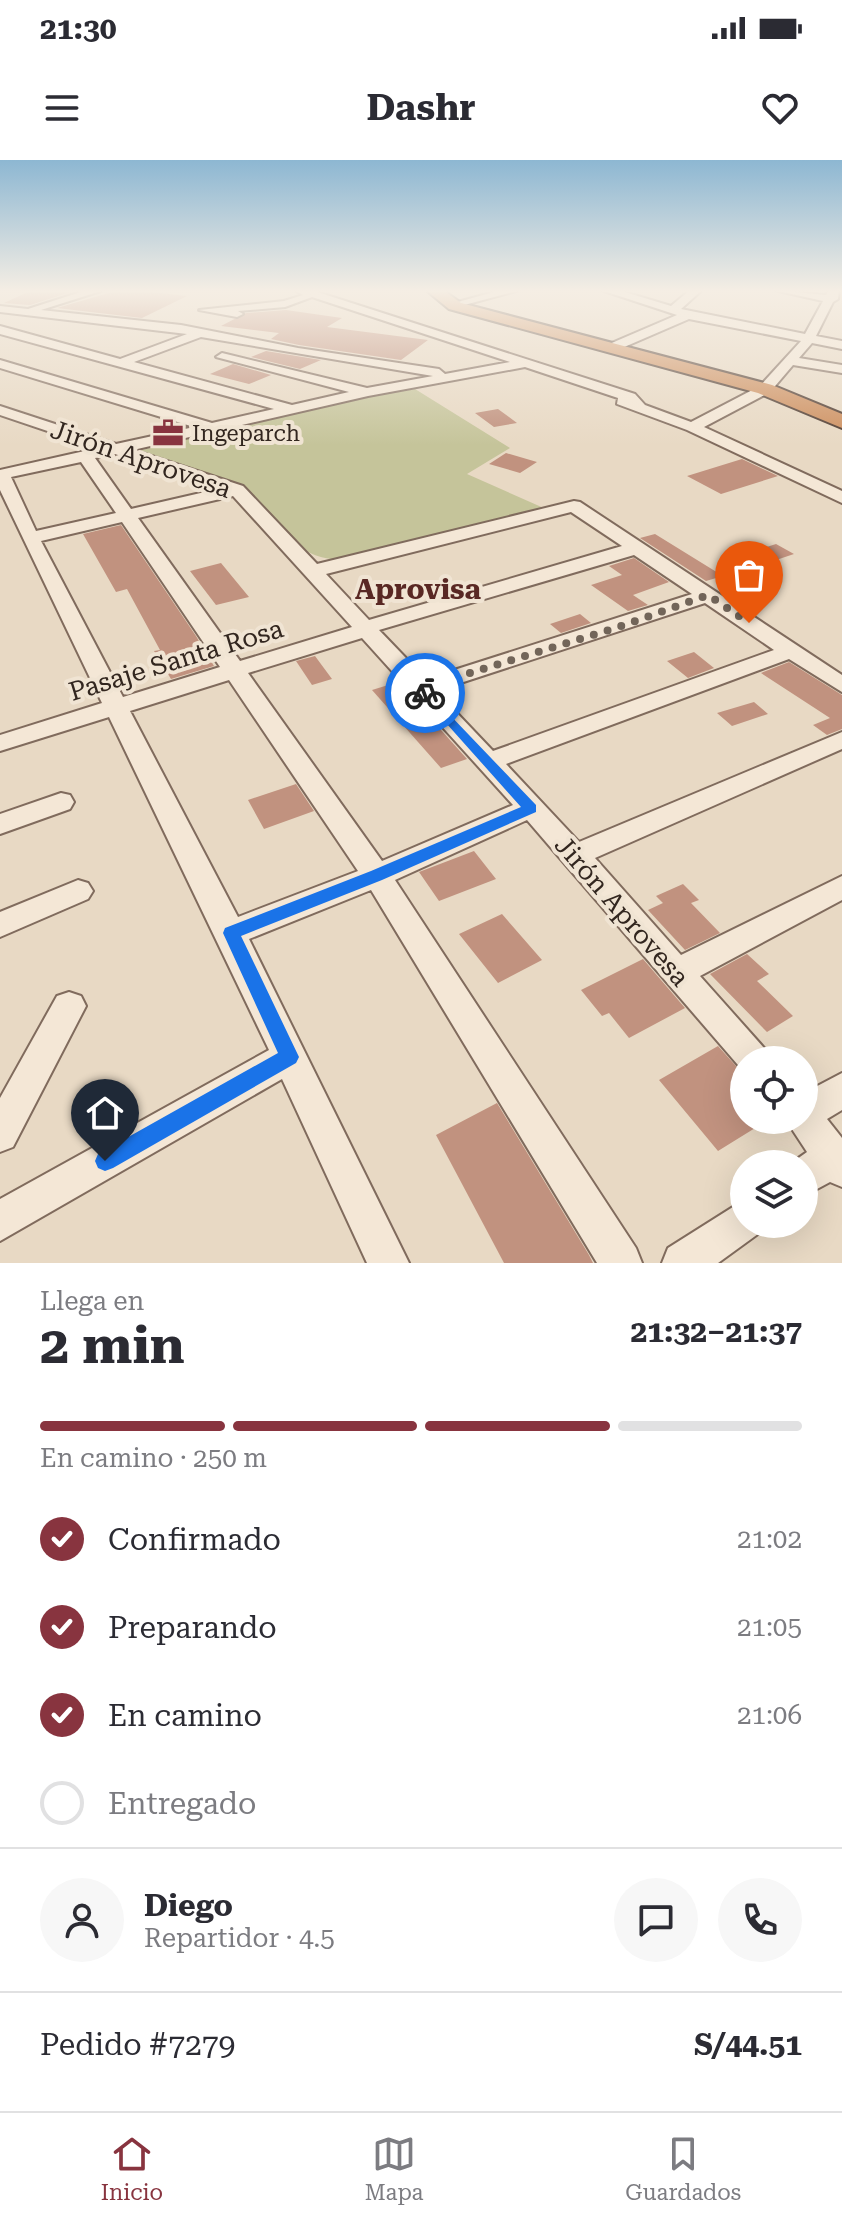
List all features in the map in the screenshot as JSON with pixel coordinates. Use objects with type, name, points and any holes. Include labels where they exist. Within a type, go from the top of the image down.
[{"type":"highway","points":[[587,341],[765,389],[809,405],[842,422]]},
{"type":"street","points":[[42,341],[294,409]]},
{"type":"street","points":[[0,383],[99,341]]},
{"type":"street","points":[[121,363],[178,341]]},
{"type":"street","points":[[242,341],[457,376]]},
{"type":"street","points":[[454,341],[600,394],[638,404],[842,498]]},
{"type":"street","points":[[611,348],[626,341]]},
{"type":"street","points":[[692,427],[765,389],[793,361],[807,341]]},
{"type":"street","points":[[818,341],[842,345]]},
{"type":"street","points":[[173,376],[252,344]]},
{"type":"street","points":[[210,361],[368,392]]},
{"type":"street","points":[[793,361],[842,369]]},
{"type":"street","points":[[0,364],[214,428]]},
{"type":"street","points":[[388,1263],[231,933],[30,538],[4,472],[120,450],[368,392],[523,364]]},
{"type":"street","name":"Jirón Aprovesa","points":[[0,410],[237,490],[575,855],[741,1046]]},
{"type":"street","points":[[86,457],[238,671],[377,876],[621,1263]]},
{"type":"street","points":[[30,538],[237,490]]},
{"type":"street","points":[[314,571],[574,506],[842,685]]},
{"type":"street","name":"Pasaje Santa Rosa","points":[[0,743],[238,671],[367,628],[637,548]]},
{"type":"street","points":[[421,688],[616,628],[708,595]]},
{"type":"street","points":[[488,762],[791,651]]},
{"type":"street","points":[[575,855],[842,740]]},
{"type":"street","points":[[0,824],[61,802]]},
{"type":"street","points":[[231,933],[377,876],[530,808]]},
{"type":"street","points":[[676,973],[842,887]]},
{"type":"street","points":[[0,925],[78,891]]},
{"type":"street","points":[[0,1134],[69,1006]]},
{"type":"street","points":[[0,1221],[289,1057]]},
{"type":"street","points":[[818,1105],[842,1090]]},
{"type":"street","points":[[811,1134],[826,1168]]},
{"type":"street","points":[[683,1263],[730,1230]]},
{"type":"green space","points":[[415,389],[510,448],[467,474],[546,509],[348,560],[329,559],[304,549],[270,515],[243,497],[199,475],[138,451],[351,400]]},
{"type":"building","points":[[283,341],[426,341],[401,360]]},
{"type":"building","points":[[266,351],[321,360],[300,369],[251,357]]},
{"type":"building","points":[[233,364],[271,375],[249,384],[210,374]]},
{"type":"building","points":[[498,409],[517,423],[494,427],[475,413]]},
{"type":"building","points":[[506,453],[537,462],[520,473],[489,464]]},
{"type":"building","points":[[742,459],[778,476],[721,494],[687,476]]},
{"type":"building","points":[[121,525],[214,666],[171,679],[154,651],[160,650],[127,589],[116,592],[83,534]]},
{"type":"building","points":[[655,534],[723,576],[706,581],[640,538]]},
{"type":"building","points":[[776,544],[794,554],[746,570],[729,559]]},
{"type":"building","points":[[634,558],[669,582],[633,595],[648,605],[628,611],[591,585],[622,575],[609,566]]},
{"type":"building","points":[[221,563],[249,597],[216,605],[190,571]]},
{"type":"building","points":[[580,614],[591,623],[561,633],[550,624]]},
{"type":"building","points":[[694,652],[714,668],[688,678],[667,661]]},
{"type":"building","points":[[315,656],[332,679],[312,685],[296,661]]},
{"type":"building","points":[[789,662],[842,695],[842,729],[827,735],[813,725],[830,718],[761,673]]},
{"type":"building","points":[[398,682],[467,759],[441,768],[372,690]]},
{"type":"building","points":[[754,702],[768,714],[732,726],[717,713]]},
{"type":"building","points":[[296,784],[314,811],[264,829],[248,800]]},
{"type":"building","points":[[474,851],[496,879],[439,901],[419,872]]},
{"type":"building","points":[[683,884],[699,900],[691,903],[720,933],[685,950],[648,910],[663,903],[656,896]]},
{"type":"building","points":[[502,914],[542,960],[498,983],[459,934]]},
{"type":"building","points":[[747,954],[769,974],[757,981],[793,1016],[767,1032],[710,974]]},
{"type":"building","points":[[643,959],[685,1008],[629,1038],[609,1013],[602,1016],[581,990]]},
{"type":"building","points":[[718,1046],[730,1059],[730,1134],[745,1134],[718,1151],[659,1080]]},
{"type":"building","points":[[497,1103],[593,1263],[504,1263],[436,1135]]},
{"type":"way so far","points":[[425,693],[421,688],[616,628],[708,595],[749,623]]},
{"type":"place","name":"Ingeparch","points":[[168,433]]},
{"type":"district","name":"Aprovisa","points":[[418,589]]},
{"type":"route","points":[[105,1161],[289,1057],[231,933],[377,876],[530,808],[425,693]]}]
